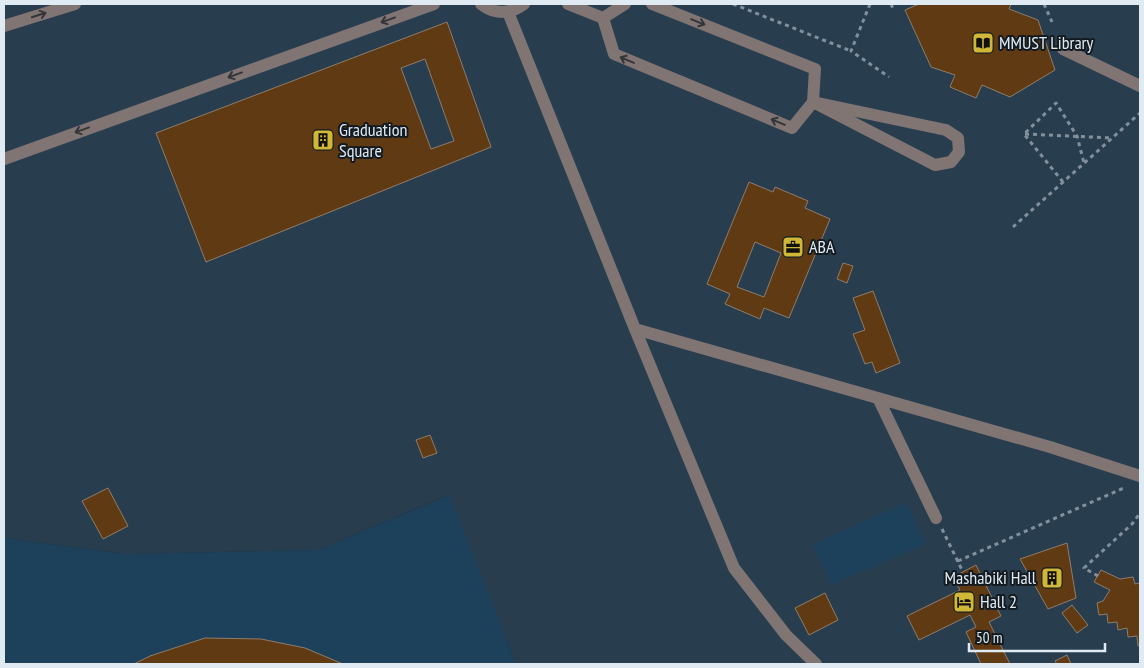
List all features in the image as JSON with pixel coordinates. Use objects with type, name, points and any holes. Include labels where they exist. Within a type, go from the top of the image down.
[{"type":"lane","points":[[4,26],[74,4]]},
{"type":"lane","points":[[4,158],[434,4]]},
{"type":"lane","points":[[481,4],[490,10],[499,12],[508,12],[524,4]]},
{"type":"lane","points":[[568,4],[603,18]]},
{"type":"lane","points":[[603,18],[625,4]]},
{"type":"lane","points":[[603,18],[614,54],[792,128],[813,102],[815,69],[652,4]]},
{"type":"lane","points":[[508,12],[635,329],[734,568],[786,635],[816,664]]},
{"type":"lane","points":[[1063,49],[1140,86]]},
{"type":"lane","points":[[813,102],[946,130],[958,138],[959,152],[951,162],[935,165],[813,102]]},
{"type":"lane","points":[[635,329],[1050,448],[1136,480]]},
{"type":"lane","points":[[878,398],[936,518]]},
{"type":"path","points":[[733,4],[851,50],[889,77]]},
{"type":"path","points":[[851,50],[870,4]]},
{"type":"path","points":[[891,4],[894,11]]},
{"type":"path","points":[[1044,4],[1052,22]]},
{"type":"path","points":[[1024,134],[1056,103],[1076,136],[1084,163]]},
{"type":"path","points":[[1013,226],[1140,113]]},
{"type":"path","points":[[1024,134],[1112,138]]},
{"type":"path","points":[[1024,134],[1063,182]]},
{"type":"path","points":[[958,561],[1136,480]]},
{"type":"path","points":[[1098,576],[1084,568],[1132,524],[1140,513]]},
{"type":"path","points":[[936,518],[963,572]]},
{"type":"shaded area","points":[[4,4],[1140,4],[1140,664],[516,664],[448,495],[318,550],[126,554],[4,538]]},
{"type":"shaded area","points":[[449,495],[516,664],[4,664],[4,538],[126,554],[318,550]]},
{"type":"shaded area","points":[[906,503],[925,544],[831,585],[813,544]]},
{"type":"building","name":"MMUST Library","points":[[919,4],[1011,4],[1009,9],[1038,20],[1055,70],[1010,97],[982,85],[976,98],[950,87],[955,75],[931,67],[905,10]]},
{"type":"building","name":"Graduation Square","points":[[447,22],[491,147],[206,262],[156,133]]},
{"type":"building","points":[[425,59],[454,141],[431,149],[401,68]]},
{"type":"building","name":"ABA","points":[[749,182],[773,192],[775,187],[808,201],[805,208],[830,219],[789,318],[764,308],[760,319],[725,304],[730,294],[707,284]],"holes":[[[755,242],[781,253],[764,297],[737,287]]]},
{"type":"building","points":[[843,263],[853,266],[847,283],[837,279]]},
{"type":"building","points":[[873,291],[900,363],[876,373],[872,362],[865,364],[853,334],[865,330],[853,298]]},
{"type":"building","points":[[430,435],[437,453],[423,458],[416,440]]},
{"type":"building","points":[[108,488],[128,526],[103,539],[82,501]]},
{"type":"building","name":"Mashabiki Hall","points":[[1067,543],[1076,598],[1048,609],[1020,559]]},
{"type":"building","name":"Hall 2","points":[[976,565],[1001,616],[989,622],[1010,664],[981,664],[966,632],[976,627],[970,615],[919,640],[907,616],[960,590],[953,577]]},
{"type":"building","points":[[1101,570],[1120,579],[1133,577],[1135,584],[1140,583],[1140,645],[1138,646],[1137,636],[1128,637],[1127,628],[1118,630],[1117,622],[1108,623],[1107,614],[1099,615],[1097,603],[1103,601],[1110,590],[1094,582]]},
{"type":"building","points":[[825,593],[838,620],[809,635],[795,608]]},
{"type":"building","points":[[1072,605],[1088,625],[1077,633],[1062,613]]},
{"type":"building","points":[[205,638],[261,639],[305,648],[343,664],[134,664],[150,656]]},
{"type":"building","points":[[1067,655],[1071,664],[1057,664],[1055,661]]},
{"type":"place","name":"MMUST Library","points":[[983,43]]},
{"type":"place","name":"Graduation Square","points":[[323,140]]},
{"type":"place","name":"ABA","points":[[793,247]]},
{"type":"place","name":"Mashabiki Hall","points":[[1052,578]]},
{"type":"place","name":"Hall 2","points":[[964,602]]}]
